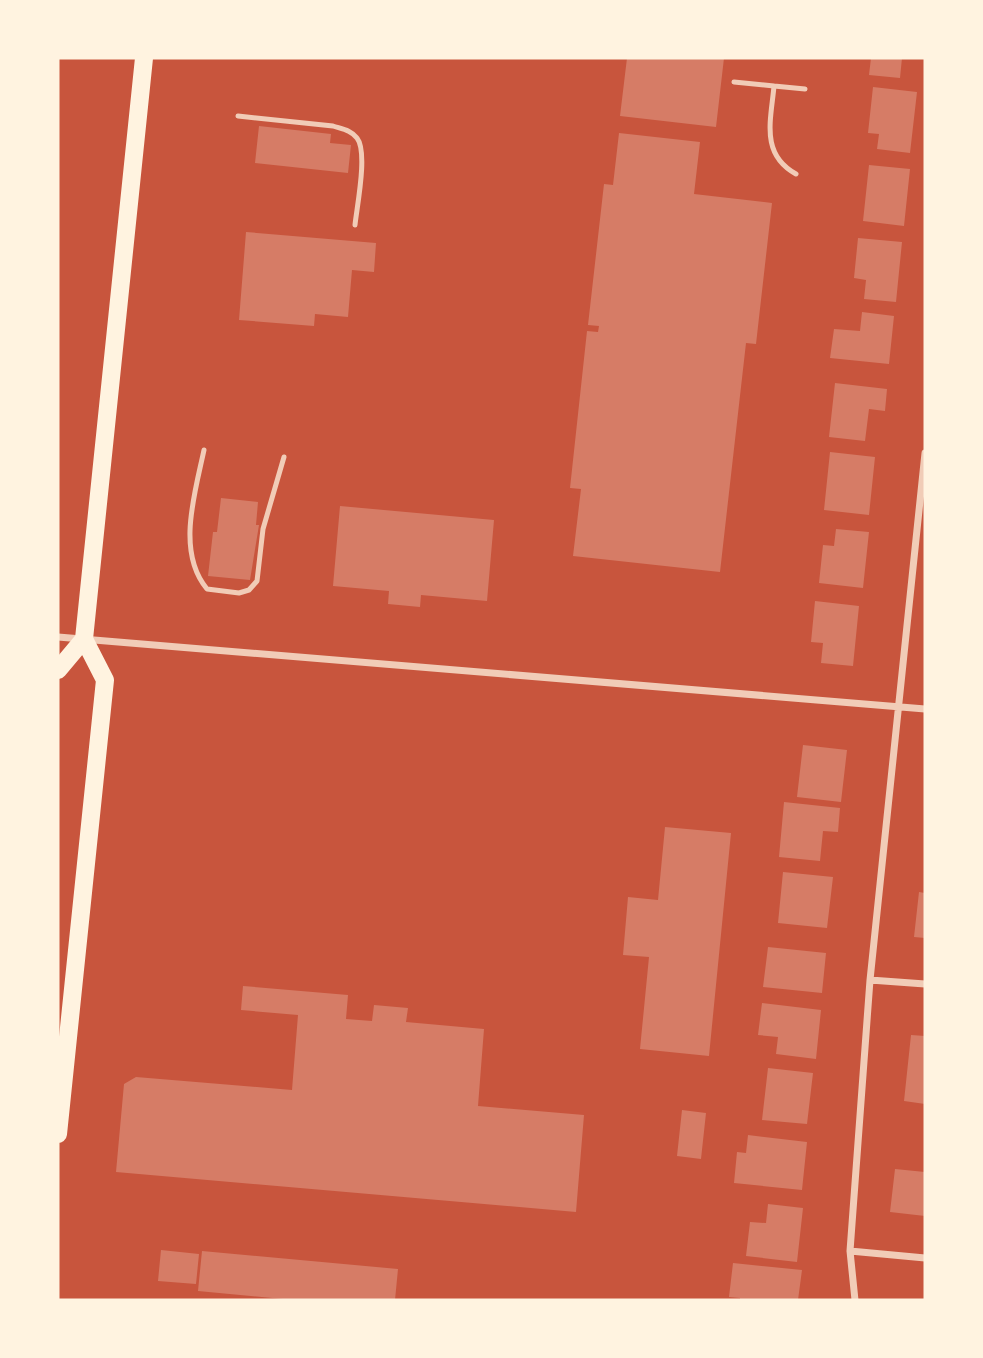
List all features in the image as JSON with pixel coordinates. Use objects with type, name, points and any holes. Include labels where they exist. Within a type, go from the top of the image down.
[{"type":"main road","points":[[58,1134],[105,680],[84,639],[144,58]]},
{"type":"main road","points":[[58,670],[84,639]]},
{"type":"street","points":[[855,1300],[850,1251],[870,979],[925,453]]},
{"type":"street","points":[[58,637],[925,709]]},
{"type":"street","points":[[870,979],[925,984]]},
{"type":"street","points":[[850,1251],[925,1258]]},
{"type":"lane","points":[[734,82],[805,89]]},
{"type":"lane","points":[[774,86],[770,141],[784,167],[796,174]]},
{"type":"lane","points":[[239,116],[333,126],[348,130],[357,137],[362,146],[362,160],[355,225]]},
{"type":"lane","points":[[204,450],[190,548],[199,579],[207,589],[239,593],[250,590],[257,581],[263,529],[284,457]]},
{"type":"building","points":[[627,58],[724,58],[716,127],[620,116]]},
{"type":"building","points":[[871,58],[902,58],[900,78],[869,75]]},
{"type":"building","points":[[873,87],[917,92],[910,153],[877,149],[879,134],[868,133]]},
{"type":"building","points":[[259,126],[331,134],[330,143],[351,145],[348,173],[255,163]]},
{"type":"building","points":[[619,133],[700,142],[694,194],[772,203],[756,344],[746,343],[720,572],[573,556],[581,489],[570,488],[587,331],[598,332],[599,326],[588,325],[604,184],[613,185]]},
{"type":"building","points":[[869,165],[910,169],[904,226],[863,221]]},
{"type":"building","points":[[246,232],[376,243],[374,272],[352,270],[348,317],[315,314],[314,326],[239,320]]},
{"type":"building","points":[[858,238],[902,242],[896,302],[864,299],[866,280],[854,278]]},
{"type":"building","points":[[862,312],[894,316],[889,364],[830,358],[834,329],[860,331]]},
{"type":"building","points":[[835,383],[887,389],[885,411],[869,409],[865,441],[829,437]]},
{"type":"building","points":[[830,452],[875,457],[869,515],[824,510]]},
{"type":"building","points":[[221,498],[258,502],[256,525],[259,525],[250,580],[208,576],[213,532],[217,532]]},
{"type":"building","points":[[340,506],[494,520],[487,601],[421,595],[420,607],[388,604],[389,591],[333,586]]},
{"type":"building","points":[[836,529],[869,532],[863,588],[819,583],[823,545],[834,546]]},
{"type":"building","points":[[815,601],[859,606],[853,666],[821,663],[823,643],[811,642]]},
{"type":"building","points":[[803,745],[847,750],[841,802],[797,797]]},
{"type":"building","points":[[784,802],[840,808],[838,832],[823,831],[820,861],[779,857]]},
{"type":"building","points":[[665,827],[731,833],[709,1056],[640,1049],[649,957],[623,955],[628,897],[658,900]]},
{"type":"building","points":[[783,872],[833,877],[827,928],[778,923]]},
{"type":"building","points":[[919,892],[925,893],[925,938],[914,937]]},
{"type":"building","points":[[768,947],[826,953],[822,993],[763,987]]},
{"type":"building","points":[[243,986],[348,995],[346,1019],[372,1021],[374,1005],[408,1008],[406,1022],[484,1029],[478,1106],[584,1115],[576,1212],[116,1172],[124,1084],[136,1077],[292,1090],[298,1015],[241,1010]]},
{"type":"building","points":[[762,1003],[821,1010],[816,1059],[776,1054],[778,1037],[758,1035]]},
{"type":"building","points":[[911,1035],[925,1036],[925,1104],[904,1101]]},
{"type":"building","points":[[768,1068],[813,1073],[807,1124],[762,1120]]},
{"type":"building","points":[[682,1110],[706,1113],[701,1159],[677,1156]]},
{"type":"building","points":[[748,1135],[807,1142],[802,1190],[734,1183],[737,1152],[746,1153]]},
{"type":"building","points":[[895,1169],[925,1172],[925,1216],[890,1212]]},
{"type":"building","points":[[768,1204],[803,1208],[797,1262],[746,1256],[750,1222],[766,1223]]},
{"type":"building","points":[[161,1250],[199,1254],[196,1284],[158,1281]]},
{"type":"building","points":[[202,1251],[398,1269],[395,1300],[293,1300],[198,1291]]},
{"type":"building","points":[[733,1263],[802,1270],[798,1300],[740,1300],[729,1297]]}]
